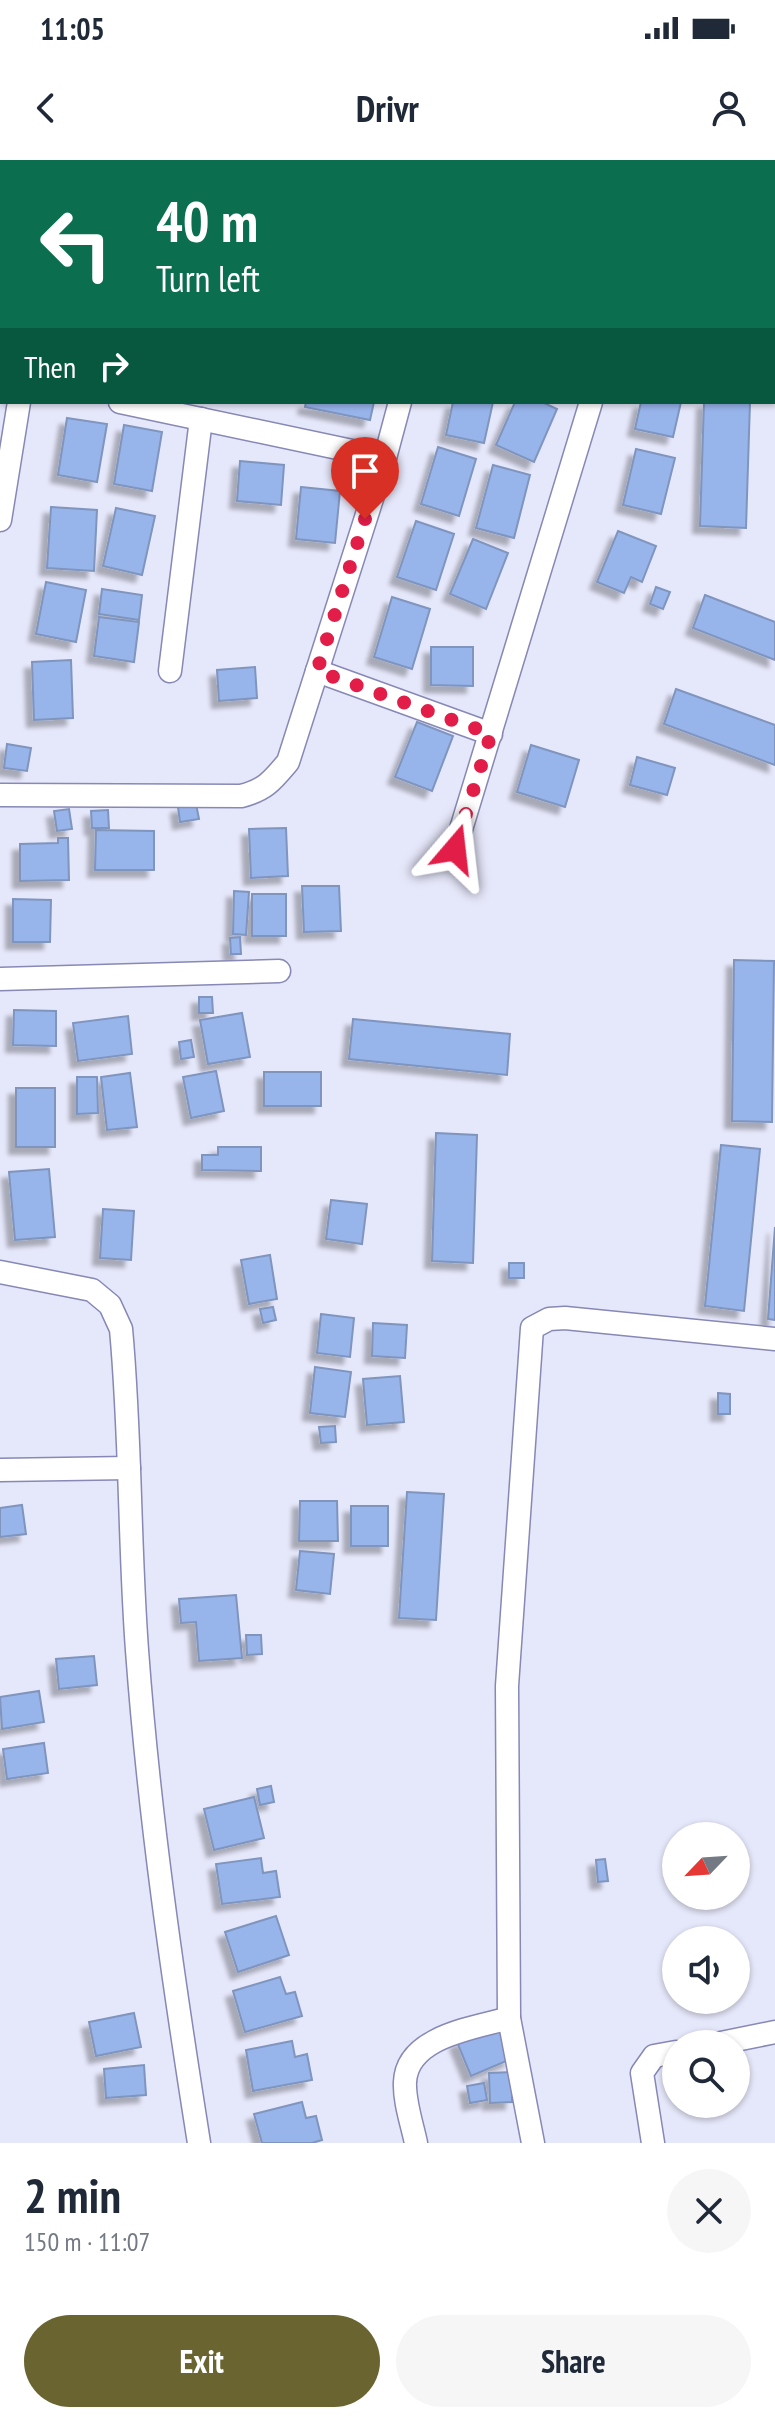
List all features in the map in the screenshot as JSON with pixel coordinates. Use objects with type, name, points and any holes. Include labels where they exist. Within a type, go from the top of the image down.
[{"type":"street","points":[[0,520],[19,404]]},
{"type":"street","points":[[130,404],[385,458]]},
{"type":"street","points":[[0,795],[241,796],[261,791],[288,762],[399,404]]},
{"type":"street","points":[[455,849],[590,404]]},
{"type":"street","points":[[170,671],[201,419]]},
{"type":"street","points":[[317,671],[491,734]]},
{"type":"street","points":[[0,979],[279,971]]},
{"type":"street","points":[[0,1272],[92,1290],[110,1305],[121,1329],[137,1647],[150,1801],[170,1959],[199,2143]]},
{"type":"street","points":[[533,2143],[509,2018],[507,1686],[532,1328],[549,1319],[565,1318],[775,1339]]},
{"type":"street","points":[[0,1470],[129,1468]]},
{"type":"street","points":[[416,2143],[405,2080],[415,2053],[439,2039],[509,2018]]},
{"type":"street","points":[[750,2037],[775,2032]]},
{"type":"street","points":[[653,2143],[642,2073],[654,2056],[662,2055]]},
{"type":"building","points":[[306,404],[374,404],[370,420],[305,407]]},
{"type":"building","points":[[453,404],[493,404],[484,443],[446,435]]},
{"type":"building","points":[[514,404],[546,404],[557,409],[534,462],[496,445]]},
{"type":"building","points":[[641,404],[681,404],[673,437],[635,429]]},
{"type":"building","points":[[704,404],[750,404],[746,528],[700,526]]},
{"type":"building","points":[[67,418],[107,424],[97,482],[58,475]]},
{"type":"building","points":[[124,425],[162,432],[152,491],[114,484]]},
{"type":"building","points":[[438,447],[476,459],[459,516],[421,504]]},
{"type":"building","points":[[636,449],[675,458],[661,514],[623,505]]},
{"type":"building","points":[[240,461],[284,465],[281,505],[237,501]]},
{"type":"building","points":[[493,465],[530,475],[514,538],[476,528]]},
{"type":"building","points":[[301,487],[340,491],[335,543],[296,539]]},
{"type":"building","points":[[51,507],[97,510],[94,571],[47,568]]},
{"type":"building","points":[[116,508],[155,516],[142,575],[103,566]]},
{"type":"building","points":[[416,521],[454,534],[436,590],[397,577]]},
{"type":"building","points":[[618,531],[656,546],[642,582],[631,577],[624,593],[597,582]]},
{"type":"building","points":[[473,539],[508,553],[486,609],[450,594]]},
{"type":"building","points":[[46,582],[86,590],[76,642],[36,634]]},
{"type":"building","points":[[656,587],[670,592],[663,609],[650,604]]},
{"type":"building","points":[[102,589],[142,595],[139,620],[99,614]]},
{"type":"building","points":[[705,595],[775,622],[775,660],[693,628]]},
{"type":"building","points":[[392,597],[430,609],[412,669],[374,657]]},
{"type":"building","points":[[99,617],[139,622],[134,662],[94,656]]},
{"type":"building","points":[[431,647],[473,647],[473,686],[431,685]]},
{"type":"building","points":[[71,660],[73,718],[34,720],[32,662]]},
{"type":"building","points":[[255,667],[257,698],[219,701],[217,670]]},
{"type":"building","points":[[676,689],[775,725],[775,765],[664,724]]},
{"type":"building","points":[[417,722],[453,736],[432,791],[395,777]]},
{"type":"building","points":[[7,744],[31,748],[27,771],[4,768]]},
{"type":"building","points":[[531,745],[579,760],[565,807],[517,792]]},
{"type":"building","points":[[637,757],[675,768],[667,795],[630,785]]},
{"type":"building","points":[[196,804],[199,819],[180,822],[178,807]]},
{"type":"building","points":[[69,809],[72,829],[57,831],[54,811]]},
{"type":"building","points":[[108,810],[109,828],[92,828],[91,811]]},
{"type":"building","points":[[286,828],[288,876],[251,878],[249,829]]},
{"type":"building","points":[[96,830],[154,831],[154,870],[95,870]]},
{"type":"building","points":[[58,838],[68,838],[69,880],[20,881],[20,844],[58,843]]},
{"type":"building","points":[[302,886],[339,886],[341,931],[304,932]]},
{"type":"building","points":[[234,891],[249,892],[246,935],[233,934]]},
{"type":"building","points":[[252,894],[286,894],[286,936],[252,936]]},
{"type":"building","points":[[13,899],[51,900],[50,942],[13,942]]},
{"type":"building","points":[[240,937],[241,954],[231,954],[230,938]]},
{"type":"building","points":[[734,960],[774,961],[772,1122],[732,1121]]},
{"type":"building","points":[[199,997],[212,997],[213,1013],[199,1013]]},
{"type":"building","points":[[14,1010],[56,1011],[56,1046],[13,1045]]},
{"type":"building","points":[[242,1013],[250,1057],[208,1064],[200,1020]]},
{"type":"building","points":[[128,1016],[132,1054],[78,1061],[73,1023]]},
{"type":"building","points":[[353,1019],[510,1034],[507,1075],[349,1059]]},
{"type":"building","points":[[191,1040],[194,1057],[181,1059],[179,1042]]},
{"type":"building","points":[[216,1071],[224,1111],[191,1118],[183,1077]]},
{"type":"building","points":[[264,1072],[321,1072],[321,1106],[264,1106]]},
{"type":"building","points":[[130,1073],[137,1127],[107,1130],[101,1077]]},
{"type":"building","points":[[77,1077],[97,1077],[98,1113],[77,1114]]},
{"type":"building","points":[[16,1088],[55,1088],[55,1147],[16,1147]]},
{"type":"building","points":[[436,1133],[477,1135],[473,1263],[432,1261]]},
{"type":"building","points":[[721,1145],[760,1149],[744,1311],[705,1306]]},
{"type":"building","points":[[218,1147],[261,1147],[261,1171],[202,1170],[202,1155],[218,1155]]},
{"type":"building","points":[[49,1169],[55,1237],[15,1240],[9,1172]]},
{"type":"building","points":[[331,1200],[367,1204],[362,1244],[326,1239]]},
{"type":"building","points":[[103,1209],[134,1211],[131,1260],[100,1258]]},
{"type":"building","points":[[775,1227],[775,1320],[768,1319]]},
{"type":"building","points":[[270,1255],[277,1299],[249,1304],[241,1260]]},
{"type":"building","points":[[509,1263],[524,1263],[524,1278],[509,1278]]},
{"type":"building","points":[[273,1307],[276,1320],[263,1323],[260,1309]]},
{"type":"building","points":[[321,1314],[354,1318],[350,1357],[317,1353]]},
{"type":"building","points":[[373,1323],[407,1325],[405,1358],[372,1356]]},
{"type":"building","points":[[315,1367],[351,1372],[345,1417],[310,1413]]},
{"type":"building","points":[[400,1376],[404,1422],[367,1425],[363,1379]]},
{"type":"building","points":[[718,1393],[730,1394],[730,1414],[718,1414]]},
{"type":"building","points":[[335,1426],[336,1442],[321,1443],[319,1427]]},
{"type":"building","points":[[407,1492],[444,1494],[436,1620],[399,1618]]},
{"type":"building","points":[[300,1501],[337,1501],[338,1541],[299,1541]]},
{"type":"building","points":[[22,1505],[26,1534],[0,1537],[0,1508]]},
{"type":"building","points":[[351,1506],[388,1506],[388,1546],[351,1546]]},
{"type":"building","points":[[300,1551],[334,1554],[330,1594],[296,1590]]},
{"type":"building","points":[[236,1595],[242,1658],[199,1661],[196,1622],[181,1623],[179,1599]]},
{"type":"building","points":[[246,1635],[261,1635],[262,1654],[247,1655]]},
{"type":"building","points":[[94,1656],[97,1685],[59,1689],[56,1659]]},
{"type":"building","points":[[39,1691],[44,1722],[2,1729],[0,1697]]},
{"type":"building","points":[[44,1743],[48,1773],[7,1779],[3,1749]]},
{"type":"building","points":[[271,1786],[274,1802],[260,1805],[257,1789]]},
{"type":"building","points":[[254,1797],[264,1838],[214,1850],[204,1809]]},
{"type":"building","points":[[261,1858],[263,1873],[276,1871],[280,1897],[222,1904],[216,1864]]},
{"type":"building","points":[[605,1859],[608,1881],[598,1882],[596,1860]]},
{"type":"building","points":[[276,1916],[289,1955],[238,1972],[225,1932]]},
{"type":"building","points":[[280,1977],[286,1994],[295,1992],[302,2016],[245,2032],[233,1991]]},
{"type":"building","points":[[134,2013],[141,2047],[96,2056],[89,2022]]},
{"type":"building","points":[[497,2025],[511,2059],[471,2076],[457,2042]]},
{"type":"building","points":[[292,2041],[295,2057],[307,2054],[312,2080],[253,2091],[246,2050]]},
{"type":"building","points":[[144,2065],[146,2095],[106,2098],[104,2069]]},
{"type":"building","points":[[512,2072],[512,2102],[490,2103],[489,2073]]},
{"type":"building","points":[[484,2083],[487,2100],[470,2103],[467,2086]]},
{"type":"building","points":[[302,2102],[306,2118],[316,2116],[322,2140],[312,2143],[262,2143],[254,2114]]},
{"type":"route","points":[[365,519],[317,671],[491,734],[455,849]]}]
